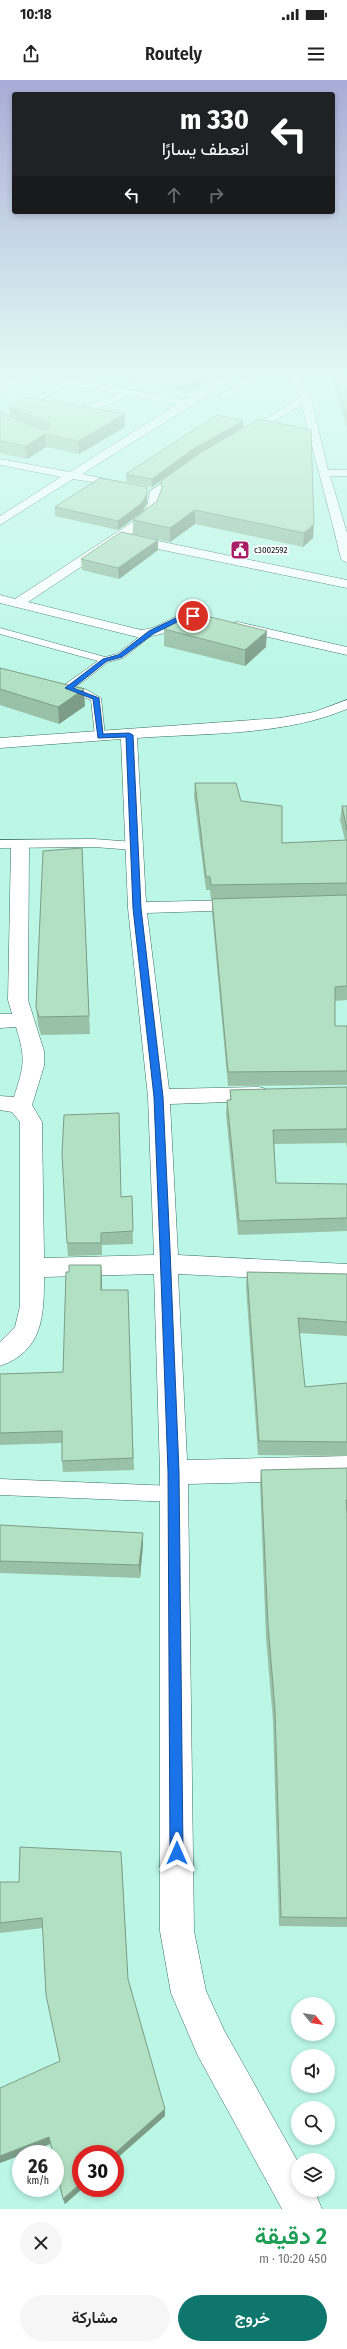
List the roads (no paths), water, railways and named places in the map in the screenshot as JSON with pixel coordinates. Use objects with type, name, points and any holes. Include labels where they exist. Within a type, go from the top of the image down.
[{"type":"street","points":[[61,473],[154,493]]},
{"type":"street","points":[[0,522],[73,473]]},
{"type":"street","points":[[87,479],[97,473]]},
{"type":"street","points":[[154,493],[181,473]]},
{"type":"street","points":[[323,473],[335,508],[347,559]]},
{"type":"street","points":[[18,603],[120,537],[149,514],[155,504],[154,493]]},
{"type":"street","points":[[120,537],[347,584]]},
{"type":"street","points":[[0,599],[142,634],[151,632],[187,616],[347,650]]},
{"type":"street","points":[[0,743],[129,735],[280,723],[318,716],[347,704]]},
{"type":"street","points":[[129,735],[137,908],[159,1097],[166,1264],[174,1483],[177,1932],[189,1993],[211,2043],[303,2209]]},
{"type":"street","points":[[0,1355],[16,1346],[31,1320],[30,1122],[29,1114],[10,1105],[34,1066],[34,1051],[18,1000],[17,982],[20,845]]},
{"type":"street","points":[[137,908],[261,905]]},
{"type":"street","points":[[0,1021],[24,1020]]},
{"type":"street","points":[[159,1097],[276,1094]]},
{"type":"street","points":[[31,1268],[166,1264],[347,1273]]},
{"type":"street","points":[[174,1483],[347,1468]]},
{"type":"lane","points":[[0,631],[105,660]]},
{"type":"lane","points":[[68,688],[105,660],[120,656],[151,632]]},
{"type":"lane","points":[[54,685],[68,688],[96,698],[100,736]]},
{"type":"lane","points":[[0,844],[20,845],[94,843],[134,846]]},
{"type":"lane","points":[[0,1488],[174,1483]]},
{"type":"place","name":"c3002592","points":[[240,550]]}]
